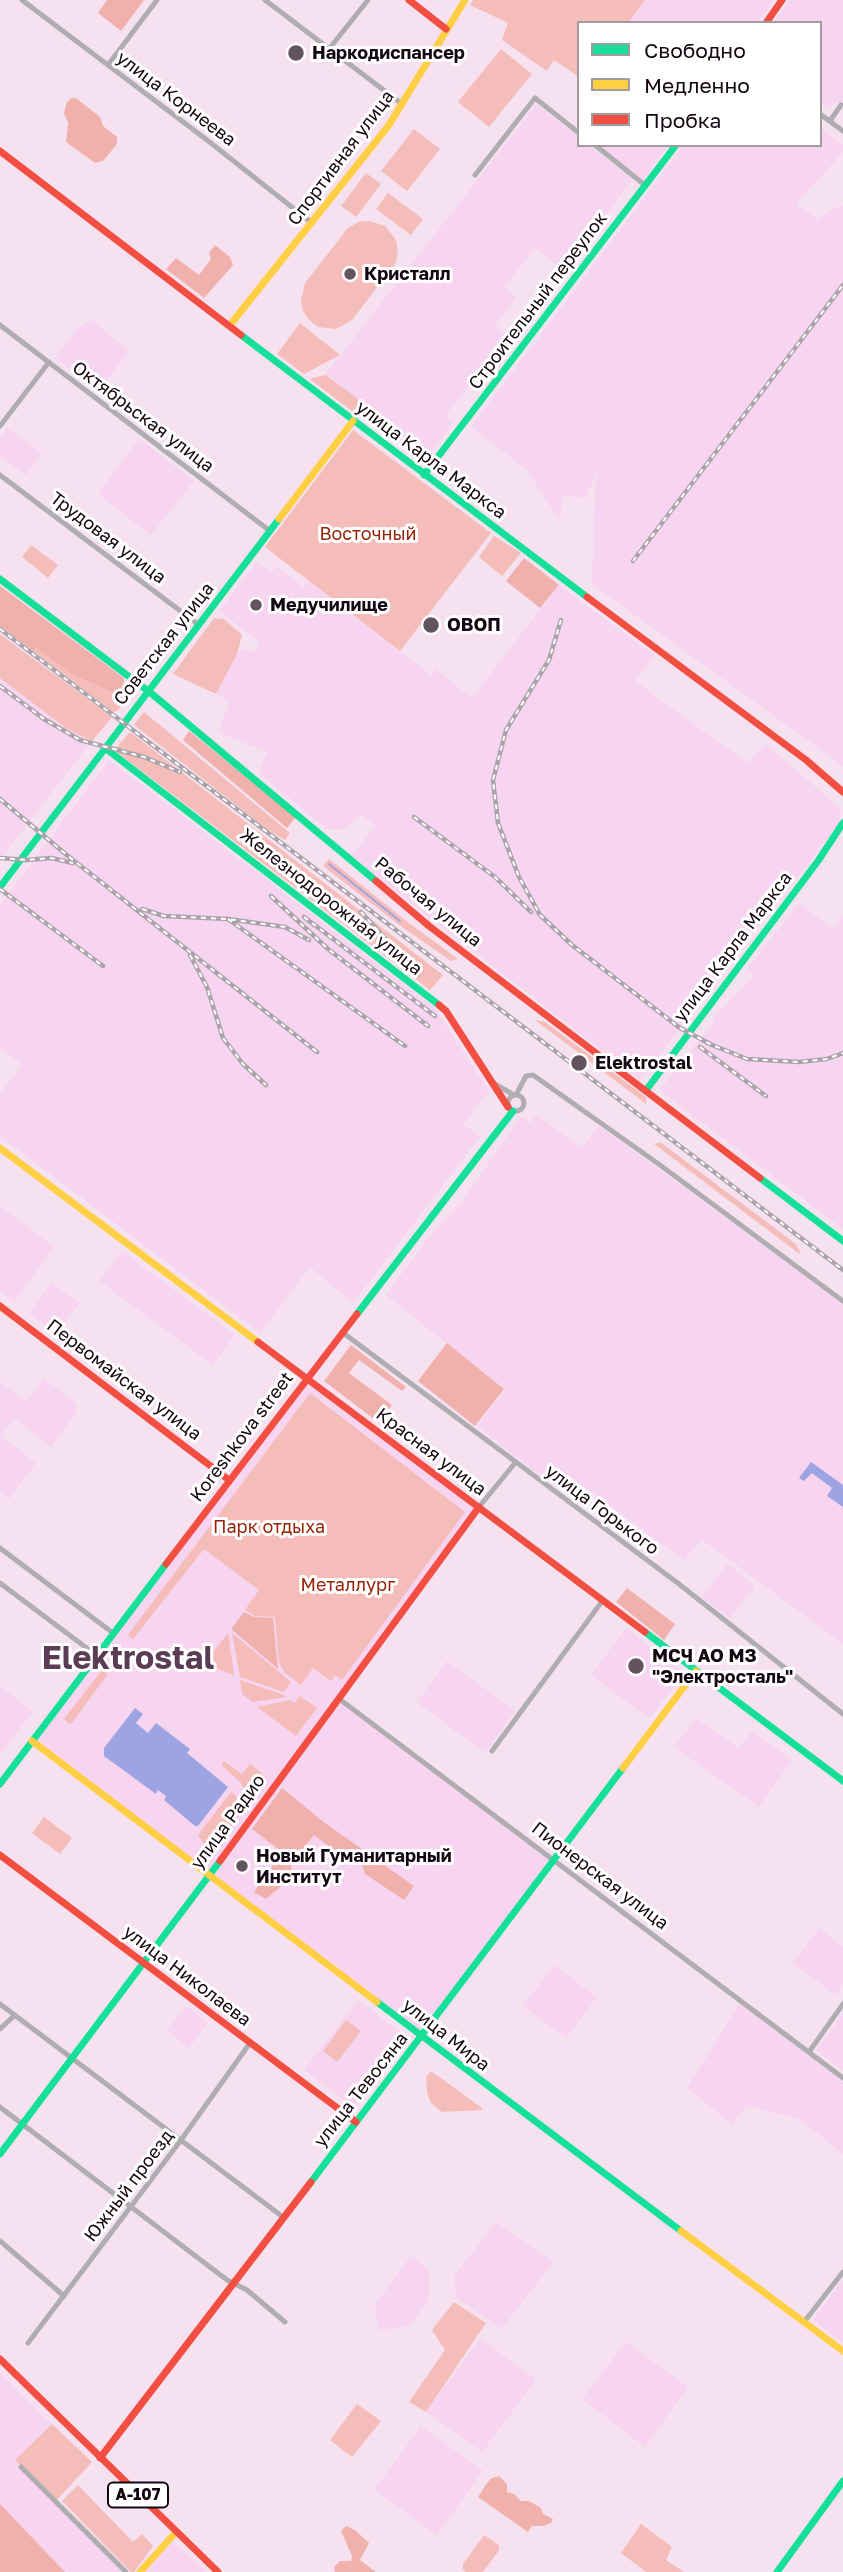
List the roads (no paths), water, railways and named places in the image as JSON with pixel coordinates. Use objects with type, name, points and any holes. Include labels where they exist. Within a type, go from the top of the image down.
[{"type":"main road","points":[[409,0],[446,29]]},
{"type":"main road","name":"Спортивная улица","points":[[230,326],[389,125],[465,0]]},
{"type":"main road","points":[[767,21],[782,0]]},
{"type":"main road","name":"Строительный переулок","points":[[424,475],[675,147]]},
{"type":"main road","name":"улица Карла Маркса","points":[[0,152],[424,475],[806,760],[843,792]]},
{"type":"main road","name":"Советская улица","points":[[0,887],[353,421]]},
{"type":"main road","name":"Рабочая улица","points":[[0,579],[148,691],[429,926],[843,1241]]},
{"type":"main road","name":"Железнодорожная улица","points":[[105,748],[446,1010],[510,1109]]},
{"type":"main road","name":"улица Карла Маркса","points":[[647,1090],[813,868],[843,823]]},
{"type":"main road","name":"Koreshkova street","points":[[0,1784],[342,1332],[356,1309],[510,1109]]},
{"type":"main road","name":"Красная улица","points":[[0,1148],[843,1782]]},
{"type":"main road","name":"Первомайская улица","points":[[0,1306],[229,1480]]},
{"type":"main road","name":"улица Радио","points":[[0,2154],[210,1875],[479,1507]]},
{"type":"main road","name":"улица Тевосяна","points":[[100,2459],[231,2281],[422,2037],[696,1671]]},
{"type":"main road","name":"улица Мира","points":[[32,1741],[422,2037],[843,2351]]},
{"type":"main road","name":"улица Николаева","points":[[0,1855],[356,2122]]},
{"type":"main road","name":"А-107","points":[[0,2359],[218,2572]]},
{"type":"main road","points":[[777,2572],[843,2480]]},
{"type":"main road","points":[[140,2572],[176,2532]]},
{"type":"street","name":"улица Корнеева","points":[[22,0],[312,223]]},
{"type":"street","points":[[108,65],[157,0]]},
{"type":"street","points":[[265,0],[402,104]]},
{"type":"street","points":[[329,49],[368,0]]},
{"type":"street","points":[[475,175],[536,99],[577,131]]},
{"type":"street","points":[[830,121],[841,105]]},
{"type":"street","points":[[822,115],[843,131]]},
{"type":"street","points":[[597,147],[646,186]]},
{"type":"street","name":"Октябрьская улица","points":[[0,325],[270,531]]},
{"type":"street","points":[[0,426],[49,362]]},
{"type":"street","name":"Трудовая улица","points":[[0,475],[199,625]]},
{"type":"street","points":[[491,1082],[515,1095],[522,1098],[524,1105],[520,1111],[510,1109],[509,1099],[515,1095],[528,1074],[547,1085],[843,1301]]},
{"type":"street","name":"улица Горького","points":[[342,1332],[679,1584],[843,1714]]},
{"type":"street","points":[[479,1507],[516,1463]]},
{"type":"street","points":[[0,1548],[113,1633]]},
{"type":"street","points":[[0,1583],[96,1656]]},
{"type":"street","points":[[492,1751],[603,1600]]},
{"type":"street","name":"Пионерская улица","points":[[338,1698],[843,2078]]},
{"type":"street","points":[[0,2004],[283,2217]]},
{"type":"street","points":[[809,2052],[843,2004]]},
{"type":"street","points":[[0,2029],[15,2015]]},
{"type":"street","name":"Южный проезд","points":[[28,2343],[181,2140],[250,2043]]},
{"type":"street","points":[[0,2107],[285,2322]]},
{"type":"street","points":[[0,2241],[64,2297]]},
{"type":"street","points":[[804,2322],[843,2272]]},
{"type":"street","points":[[21,2467],[126,2572]]},
{"type":"water","points":[[811,1462],[843,1485],[843,1507],[827,1496],[832,1488],[812,1473],[804,1481],[799,1478]]},
{"type":"water","points":[[135,1708],[143,1714],[136,1723],[148,1733],[156,1723],[190,1749],[187,1753],[228,1787],[198,1826],[164,1800],[166,1796],[158,1790],[156,1794],[104,1756],[104,1748]]},
{"type":"waterway","points":[[329,864],[400,921]]},
{"type":"railway","points":[[633,561],[843,285]]},
{"type":"railway","points":[[561,620],[549,660],[506,730],[493,780],[498,823],[519,877],[540,915],[572,945],[680,1028],[712,1045],[747,1059],[799,1062],[827,1059],[843,1053]]},
{"type":"railway","points":[[0,629],[843,1270]]},
{"type":"railway","points":[[0,686],[44,719],[80,740],[144,757],[180,772]]},
{"type":"railway","points":[[0,799],[68,856],[317,1052]]},
{"type":"railway","points":[[414,817],[495,877],[531,912]]},
{"type":"railway","points":[[0,858],[51,858],[73,863]]},
{"type":"railway","points":[[0,889],[103,966]]},
{"type":"railway","points":[[271,896],[328,949],[428,1026]]},
{"type":"railway","points":[[142,909],[164,916],[228,919],[285,927],[309,940]]},
{"type":"railway","points":[[361,912],[418,975]]},
{"type":"railway","points":[[304,917],[435,1016]]},
{"type":"railway","points":[[228,919],[405,1046]]},
{"type":"railway","points":[[190,955],[207,987],[223,1038],[243,1064],[266,1085]]},
{"type":"railway","points":[[700,1047],[766,1096]]},
{"type":"place","name":"Наркодиспансер","points":[[296,53]]},
{"type":"place","name":"Кристалл","points":[[350,274]]},
{"type":"place","name":"Медучилище","points":[[256,605]]},
{"type":"place","name":"ОВОП","points":[[431,625]]},
{"type":"place","name":"Elektrostal","points":[[579,1063]]},
{"type":"place","name":"МСЧ АО МЗ \"Электросталь\"","points":[[636,1666]]},
{"type":"place","name":"Новый Гуманитарный Институт","points":[[242,1866]]},
{"type":"district","name":"Elektrostal","points":[[128,1659]]},
{"type":"park label","name":"Восточный","points":[[368,534]]},
{"type":"park label","name":"Парк отдыха","points":[[269,1527]]},
{"type":"park label","name":"Металлург","points":[[348,1585]]}]
